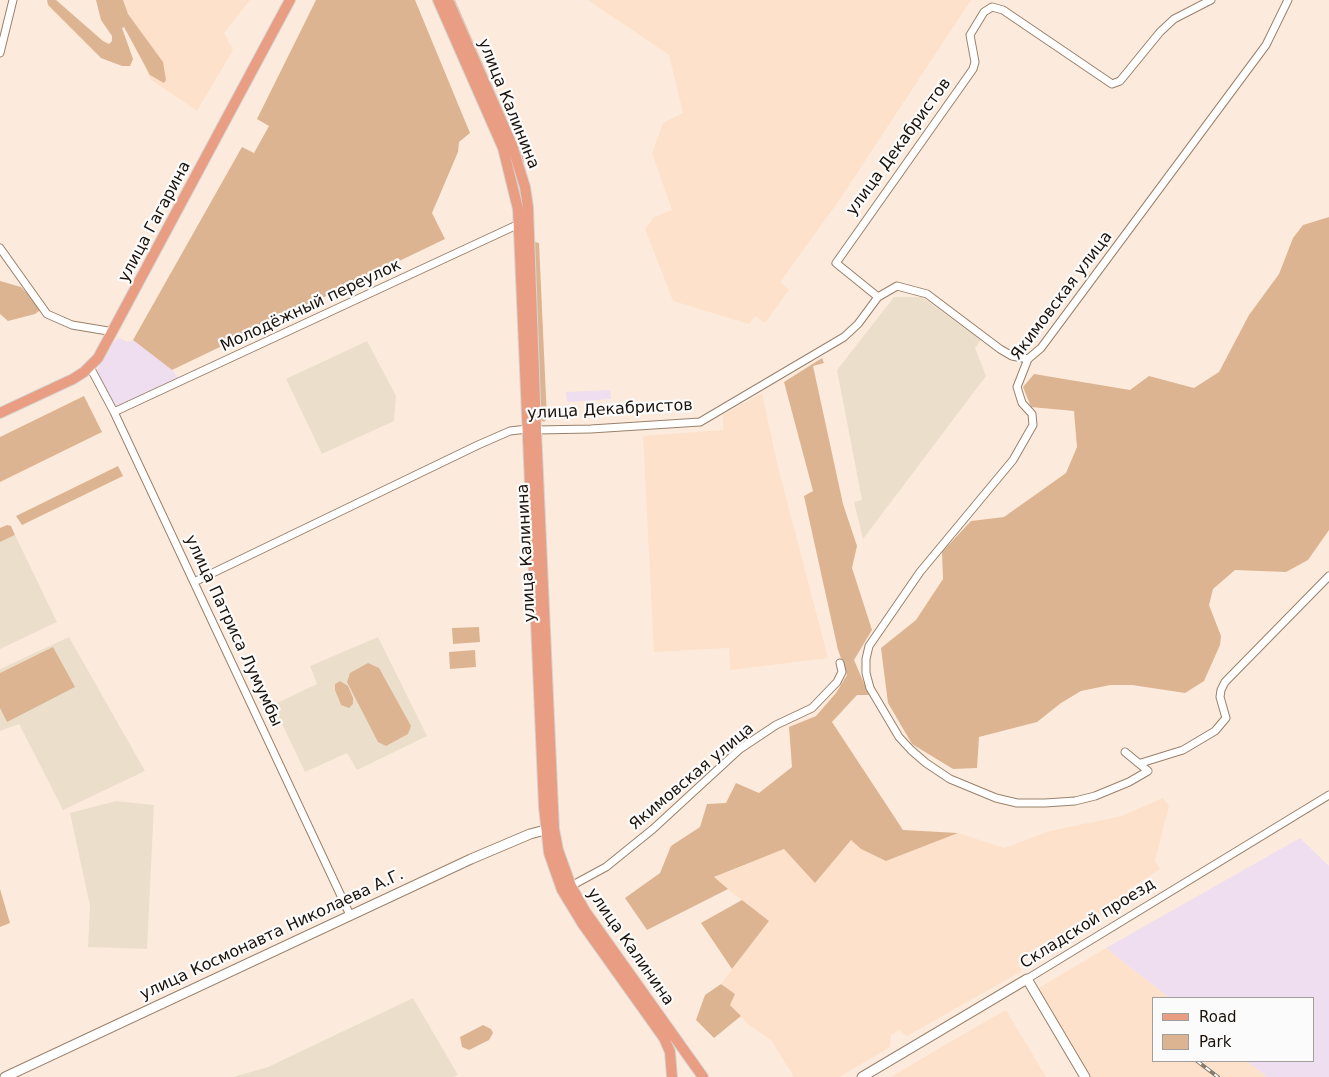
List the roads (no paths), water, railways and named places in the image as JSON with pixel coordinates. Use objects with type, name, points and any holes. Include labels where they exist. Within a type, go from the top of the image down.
[{"type":"main road","name":"улица Гагарина","points":[[0,407],[88,364],[164,231],[220,127],[283,0]]},
{"type":"main road","name":"улица Гагарина","points":[[237,93],[290,0]]},
{"type":"main road","name":"улица Калинина","points":[[438,0],[503,148],[514,189],[519,224],[532,430],[550,829],[549,853],[562,890],[582,923],[664,1038],[670,1052],[672,1077]]},
{"type":"main road","name":"улица Калинина","points":[[448,0],[512,144],[525,187],[530,235],[532,430]]},
{"type":"main road","name":"улица Гагарина","points":[[0,413],[73,379],[88,364],[109,340],[164,231]]},
{"type":"main road","name":"улица Калинина","points":[[550,829],[561,863],[585,911],[703,1077]]},
{"type":"street","points":[[0,52],[13,0]]},
{"type":"street","name":"улица Декабристов","points":[[194,582],[510,431],[591,429],[700,422],[781,376],[850,332],[878,297],[836,263],[973,69],[975,62],[970,35],[984,12],[992,7],[1011,15],[1112,84],[1120,81],[1160,32],[1174,20],[1211,0]]},
{"type":"street","name":"Якимовская улица","points":[[1141,763],[1148,771],[1129,782],[1095,796],[1075,801],[1017,803],[996,798],[950,778],[926,763],[899,737],[870,688],[866,673],[866,659],[869,646],[920,572],[1013,460],[1033,424],[1032,414],[1022,403],[1017,387],[1028,360],[1041,348],[1266,45],[1288,0]]},
{"type":"street","name":"Молодёжный переулок","points":[[114,412],[519,224]]},
{"type":"street","points":[[0,248],[47,314],[72,325],[108,331]]},
{"type":"street","points":[[878,297],[897,286],[919,291],[938,302],[1000,349],[1012,356],[1028,360]]},
{"type":"street","name":"улица Патриса Лумумбы","points":[[88,364],[114,412],[350,915]]},
{"type":"street","points":[[1125,752],[1141,763],[1183,750],[1215,731],[1226,718],[1220,697],[1225,682],[1329,576]]},
{"type":"street","name":"Якимовская улица","points":[[571,886],[606,867],[653,829],[740,749],[776,725],[812,708],[837,682],[842,672],[840,663]]},
{"type":"street","name":"Складской проезд","points":[[862,1077],[1027,979],[1175,887],[1294,818],[1329,795]]},
{"type":"street","name":"улица Космонавта Николаева А.Г.","points":[[5,1077],[509,842],[550,829]]},
{"type":"street","points":[[1027,979],[1085,1077]]},
{"type":"railway","points":[[1198,1062],[1218,1077]]}]
